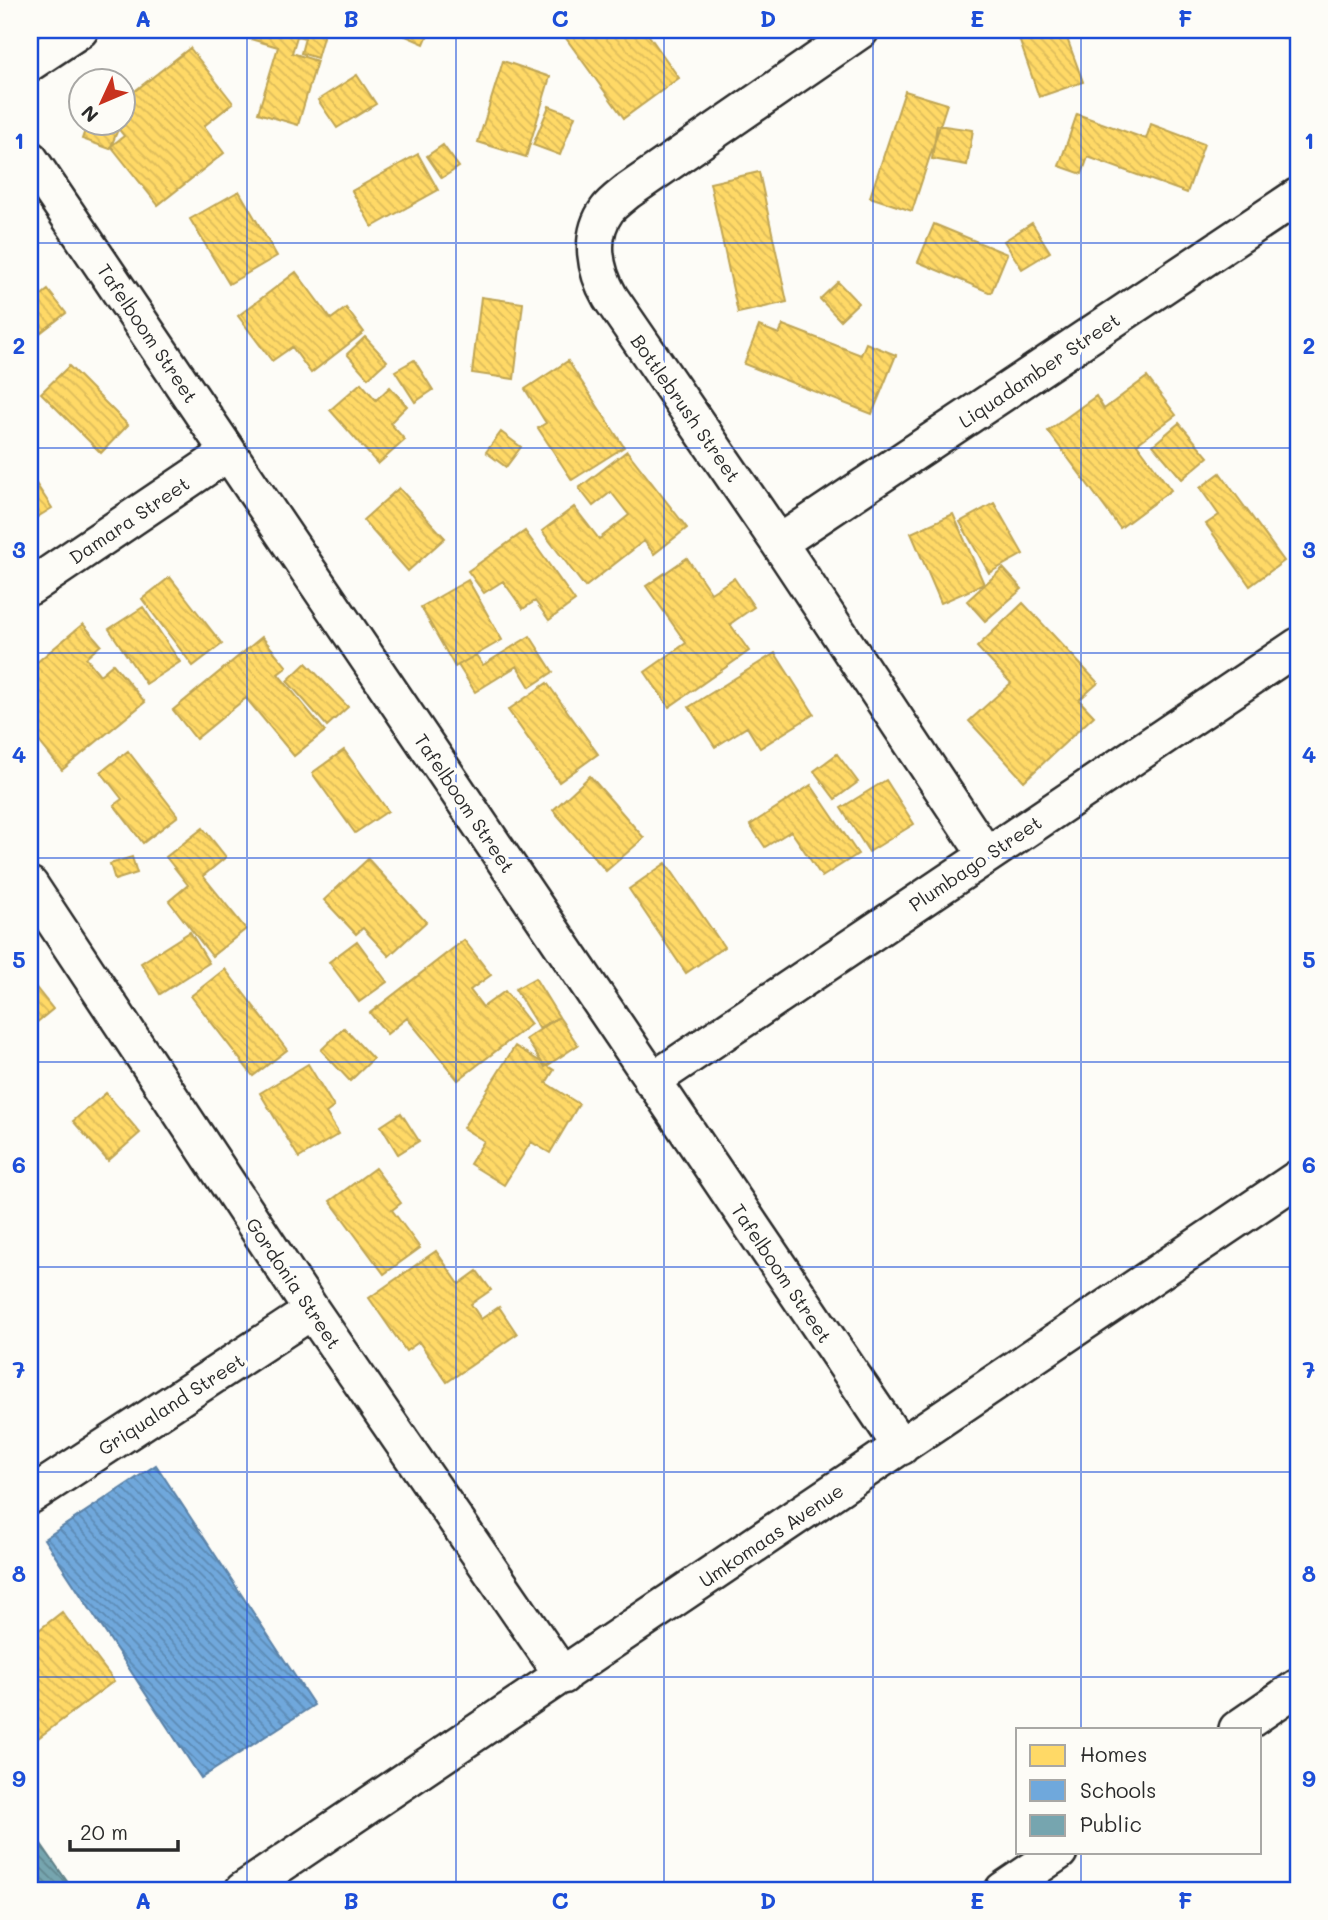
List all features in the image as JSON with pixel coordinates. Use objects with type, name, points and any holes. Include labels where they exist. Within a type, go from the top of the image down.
[{"type":"street","points":[[30,63],[80,30]]},
{"type":"street","name":"Bottlebrush Street","points":[[861,30],[628,191],[608,209],[598,227],[597,265],[602,283],[610,297],[779,544],[986,855]]},
{"type":"street","name":"Tafelboom Street","points":[[30,159],[901,1447]]},
{"type":"street","name":"Liquadamber Street","points":[[779,544],[1298,197]]},
{"type":"street","name":"Damara Street","points":[[30,587],[228,453]]},
{"type":"street","name":"Plumbago Street","points":[[652,1081],[1298,646]]},
{"type":"street","name":"Gordonia Street","points":[[30,886],[312,1311],[563,1676]]},
{"type":"street","name":"Umkomaas Avenue","points":[[243,1890],[1298,1178]]},
{"type":"street","name":"Griqualand Street","points":[[30,1496],[312,1311]]},
{"type":"street","points":[[1238,1728],[1298,1687]]},
{"type":"street","points":[[1003,1890],[1056,1854]]},
{"type":"building: Homes","points":[[246,30],[299,30],[292,53],[317,61],[298,125],[258,113],[278,47],[244,37]]},
{"type":"building: Homes","points":[[294,30],[325,30],[317,58],[301,53],[305,38],[292,35]]},
{"type":"building: Homes","points":[[392,30],[430,30],[424,44]]},
{"type":"building: Homes","points":[[560,30],[645,30],[679,78],[624,118]]},
{"type":"building: Homes","points":[[1016,30],[1064,30],[1083,82],[1039,97]]},
{"type":"building: Homes","points":[[1277,30],[1298,30],[1298,45],[1275,34]]},
{"type":"building: Homes","points":[[190,48],[233,103],[204,126],[224,153],[158,205],[111,146],[124,136],[136,136],[136,90]]},
{"type":"building: Homes","points":[[503,61],[550,77],[526,157],[478,142]]},
{"type":"building: Homes","points":[[357,75],[376,104],[337,128],[318,100]]},
{"type":"building: Homes","points":[[905,91],[947,104],[912,211],[870,197]]},
{"type":"building: Homes","points":[[549,106],[575,116],[560,155],[533,145]]},
{"type":"building: Homes","points":[[1077,114],[1146,139],[1151,124],[1204,144],[1187,193],[1088,157],[1082,174],[1059,166]]},
{"type":"building: Homes","points":[[937,125],[973,130],[967,165],[932,159]]},
{"type":"building: Homes","points":[[83,136],[115,136],[110,149],[82,139]]},
{"type":"building: Homes","points":[[443,145],[459,167],[442,178],[427,156]]},
{"type":"building: Homes","points":[[418,154],[438,190],[372,227],[352,191]]},
{"type":"building: Homes","points":[[759,172],[787,302],[738,313],[710,183]]},
{"type":"building: Homes","points":[[239,191],[277,256],[229,284],[190,219]]},
{"type":"building: Homes","points":[[1032,223],[1050,252],[1022,269],[1004,241]]},
{"type":"building: Homes","points":[[934,224],[1007,254],[991,293],[918,262]]},
{"type":"building: Homes","points":[[296,272],[331,319],[346,308],[364,332],[311,373],[292,347],[272,361],[238,316]]},
{"type":"building: Homes","points":[[838,282],[858,303],[840,320],[820,299]]},
{"type":"building: Homes","points":[[48,290],[66,313],[31,340],[30,304]]},
{"type":"building: Homes","points":[[481,297],[523,303],[514,379],[472,373]]},
{"type":"building: Homes","points":[[783,325],[861,355],[866,343],[896,355],[872,414],[744,364],[759,326],[779,334]]},
{"type":"building: Homes","points":[[365,337],[387,361],[368,378],[347,354]]},
{"type":"building: Homes","points":[[414,360],[433,390],[415,402],[395,371]]},
{"type":"building: Homes","points":[[568,361],[624,447],[572,480],[538,428],[546,423],[525,389]]},
{"type":"building: Homes","points":[[69,366],[128,425],[101,453],[41,393]]},
{"type":"building: Homes","points":[[1147,377],[1176,415],[1137,444],[1171,490],[1120,528],[1048,431],[1096,396],[1104,409]]},
{"type":"building: Homes","points":[[361,383],[376,400],[390,387],[407,406],[390,423],[405,440],[378,464],[330,410]]},
{"type":"building: Homes","points":[[1179,423],[1208,457],[1182,479],[1153,445]]},
{"type":"building: Homes","points":[[501,432],[521,447],[506,467],[486,452]]},
{"type":"building: Homes","points":[[627,451],[687,528],[654,554],[644,541],[585,587],[542,531],[574,507],[599,539],[629,515],[611,492],[593,506],[579,488]]},
{"type":"building: Homes","points":[[1220,473],[1284,561],[1250,586],[1206,524],[1219,515],[1200,488]]},
{"type":"building: Homes","points":[[35,482],[52,508],[31,521],[30,485]]},
{"type":"building: Homes","points":[[399,488],[445,538],[408,571],[363,520]]},
{"type":"building: Homes","points":[[994,503],[1023,554],[989,573],[960,522]]},
{"type":"building: Homes","points":[[953,514],[984,584],[941,603],[911,533]]},
{"type":"building: Homes","points":[[525,531],[575,601],[549,620],[535,601],[523,609],[503,581],[484,593],[468,571]]},
{"type":"building: Homes","points":[[687,558],[711,593],[734,578],[754,607],[730,624],[749,651],[669,707],[645,672],[686,643],[646,586]]},
{"type":"building: Homes","points":[[1003,568],[1022,589],[985,621],[967,601]]},
{"type":"building: Homes","points":[[170,577],[222,644],[193,666],[142,599]]},
{"type":"building: Homes","points":[[468,580],[502,640],[455,667],[421,607]]},
{"type":"building: Homes","points":[[1023,603],[1098,683],[1079,700],[1094,716],[1024,781],[969,721],[1011,683],[977,647]]},
{"type":"building: Homes","points":[[143,607],[180,662],[146,684],[109,629]]},
{"type":"building: Homes","points":[[83,624],[101,645],[86,658],[100,675],[113,664],[145,702],[62,770],[30,730],[30,668]]},
{"type":"building: Homes","points":[[530,636],[553,672],[530,687],[517,666],[475,692],[458,665],[476,655],[483,665]]},
{"type":"building: Homes","points":[[262,637],[287,667],[278,674],[325,731],[294,756],[246,698],[196,739],[173,710]]},
{"type":"building: Homes","points":[[775,653],[814,714],[760,748],[747,727],[715,747],[689,707]]},
{"type":"building: Homes","points":[[306,663],[348,707],[327,726],[287,681]]},
{"type":"building: Homes","points":[[547,683],[598,754],[559,782],[508,710]]},
{"type":"building: Homes","points":[[344,750],[388,811],[355,833],[312,773]]},
{"type":"building: Homes","points":[[128,751],[178,816],[143,843],[114,805],[122,799],[101,772]]},
{"type":"building: Homes","points":[[837,754],[858,782],[835,799],[814,771]]},
{"type":"building: Homes","points":[[590,776],[644,838],[606,871],[553,810]]},
{"type":"building: Homes","points":[[886,780],[914,824],[869,852],[841,808]]},
{"type":"building: Homes","points":[[811,785],[858,854],[822,877],[791,831],[765,847],[750,825]]},
{"type":"building: Homes","points":[[203,828],[226,857],[203,876],[246,929],[212,956],[169,901],[188,885],[166,857]]},
{"type":"building: Homes","points":[[132,857],[137,873],[115,880],[110,864]]},
{"type":"building: Homes","points":[[368,859],[426,922],[389,956],[363,928],[356,934],[324,900]]},
{"type":"building: Homes","points":[[666,863],[724,947],[686,973],[629,889]]},
{"type":"building: Homes","points":[[190,932],[209,963],[160,994],[141,963]]},
{"type":"building: Homes","points":[[464,940],[491,975],[470,990],[483,1007],[505,991],[531,1024],[458,1080],[407,1018],[387,1034],[370,1013]]},
{"type":"building: Homes","points":[[357,941],[387,982],[359,1002],[329,962]]},
{"type":"building: Homes","points":[[225,969],[287,1050],[253,1076],[191,996]]},
{"type":"building: Homes","points":[[535,978],[559,1017],[539,1028],[515,989]]},
{"type":"building: Homes","points":[[30,980],[53,1009],[30,1028]]},
{"type":"building: Homes","points":[[559,1017],[578,1045],[545,1067],[526,1039]]},
{"type":"building: Homes","points":[[344,1028],[373,1059],[350,1081],[321,1050]]},
{"type":"building: Homes","points":[[515,1046],[554,1070],[546,1083],[579,1104],[550,1153],[531,1142],[504,1185],[470,1164],[484,1141],[463,1128]]},
{"type":"building: Homes","points":[[308,1064],[334,1107],[326,1113],[339,1134],[299,1158],[260,1093]]},
{"type":"building: Homes","points":[[106,1093],[140,1133],[108,1161],[73,1121]]},
{"type":"building: Homes","points":[[401,1113],[419,1141],[398,1154],[381,1126]]},
{"type":"building: Homes","points":[[375,1168],[401,1203],[392,1210],[420,1248],[384,1274],[330,1201]]},
{"type":"building: Homes","points":[[436,1251],[459,1284],[477,1271],[491,1290],[471,1304],[481,1319],[499,1307],[517,1334],[447,1382],[419,1342],[406,1351],[369,1298]]},
{"type":"building: Homes","points":[[62,1612],[114,1681],[30,1744],[30,1637]]},
{"type":"building: Schools","points":[[156,1465],[314,1705],[201,1778],[44,1539]]},
{"type":"building: Public","points":[[30,1828],[73,1890],[30,1890]]}]
